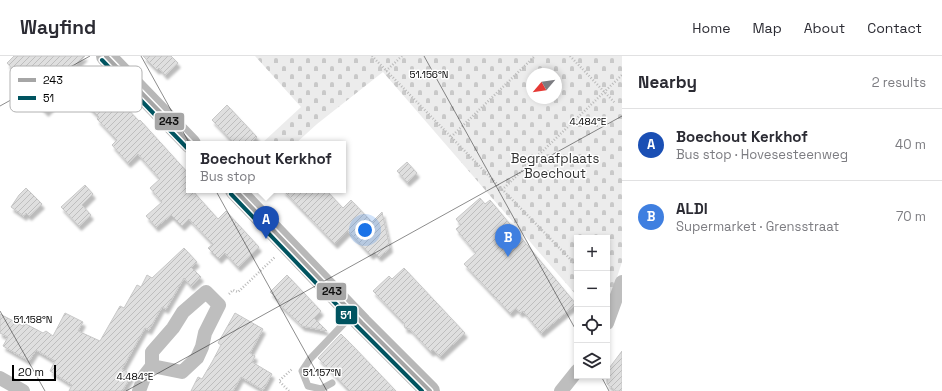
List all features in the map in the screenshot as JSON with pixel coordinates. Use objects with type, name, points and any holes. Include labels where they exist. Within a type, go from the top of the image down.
[{"type":"street","points":[[106,56],[116,66]]},
{"type":"street","points":[[142,94],[187,141]]},
{"type":"street","points":[[238,193],[430,391]]},
{"type":"street","points":[[610,315],[622,282]]},
{"type":"street","points":[[139,391],[145,375],[152,366],[152,352],[173,328],[183,312],[206,292],[219,305],[204,333],[202,347],[197,358],[182,372],[152,366]]},
{"type":"street","points":[[561,391],[574,375]]},
{"type":"street","points":[[0,378],[23,391]]},
{"type":"lane","points":[[332,383],[321,389],[308,386],[302,371],[310,359],[354,314]]},
{"type":"path","points":[[372,56],[574,263]]},
{"type":"path","points":[[386,71],[402,56]]},
{"type":"path","points":[[451,137],[534,56]]},
{"type":"path","points":[[570,56],[615,103]]},
{"type":"path","points":[[502,190],[622,75]]},
{"type":"path","points":[[219,305],[233,290],[238,292],[288,245]]},
{"type":"green space","name":"Begraafplaats Boechout","points":[[255,56],[622,56],[622,262],[610,298],[610,235],[574,235],[574,293],[383,72],[317,124],[298,141],[264,141],[301,107]]},
{"type":"building","points":[[14,56],[85,56],[75,66],[10,66],[7,63]]},
{"type":"building","points":[[143,56],[171,56],[178,63],[165,75],[159,68],[157,70]]},
{"type":"building","points":[[227,105],[257,137],[253,141],[232,141],[212,120]]},
{"type":"building","points":[[94,112],[131,112],[139,121],[140,120],[186,171],[186,193],[195,193],[218,219],[226,211],[259,247],[238,267],[225,253],[219,259],[208,248],[213,244],[189,219],[182,226],[171,215],[156,227],[146,216],[162,202],[150,188],[160,179],[138,154],[128,163],[112,145],[117,140],[97,119],[99,117]]},
{"type":"building","points":[[407,162],[417,173],[407,182],[397,171]]},
{"type":"building","points":[[85,185],[93,194],[82,205],[91,215],[79,226],[61,207]]},
{"type":"building","points":[[26,188],[42,204],[29,216],[26,213],[24,216],[11,207]]},
{"type":"building","points":[[286,193],[329,193],[343,208],[351,200],[372,222],[382,212],[390,248],[379,257],[374,252],[371,255],[348,231],[335,244]]},
{"type":"building","points":[[480,198],[485,204],[490,200],[574,302],[574,306],[541,333],[523,311],[520,313],[516,308],[510,313],[464,264],[476,253],[456,229],[461,225],[456,219]]},
{"type":"building","points":[[184,248],[197,262],[191,267],[201,277],[191,286],[184,278],[166,309],[162,307],[149,330],[145,328],[122,369],[132,375],[122,391],[69,391],[72,385],[50,371],[55,361],[36,350],[29,361],[3,346],[8,337],[0,333],[0,314],[23,326],[24,323],[43,333],[46,331],[53,336],[65,313],[83,322],[78,331],[100,341],[120,306],[124,308],[137,285],[141,287],[147,275],[152,278]]},
{"type":"building","points":[[404,268],[465,333],[440,356],[433,350],[431,352],[410,329],[405,328],[404,323],[373,291],[389,276],[392,279]]},
{"type":"building","points":[[287,275],[321,311],[314,318],[327,331],[302,326],[279,304],[280,302],[270,292]]},
{"type":"building","points":[[235,313],[263,329],[250,353],[255,356],[252,362],[272,374],[263,390],[241,377],[233,391],[191,391],[198,377],[202,379],[212,362],[221,345],[218,343]]},
{"type":"building","points":[[341,334],[396,391],[350,391],[318,358]]},
{"type":"building","points":[[622,351],[622,391],[616,391],[607,384],[607,379],[610,379],[610,367]]},
{"type":"transit line","name":"243","points":[[106,56],[116,66]]},
{"type":"transit line","name":"51","points":[[102,60],[108,66]]},
{"type":"transit line","name":"243","points":[[142,93],[188,141]]},
{"type":"transit line","name":"51","points":[[142,101],[186,147]]},
{"type":"transit line","name":"243","points":[[238,193],[362,323],[430,391]]},
{"type":"transit line","name":"51","points":[[231,194],[358,327],[422,391]]},
{"type":"place","name":"Boechout Kerkhof","points":[[266,239]]},
{"type":"place","name":"ALDI","points":[[508,257]]}]
